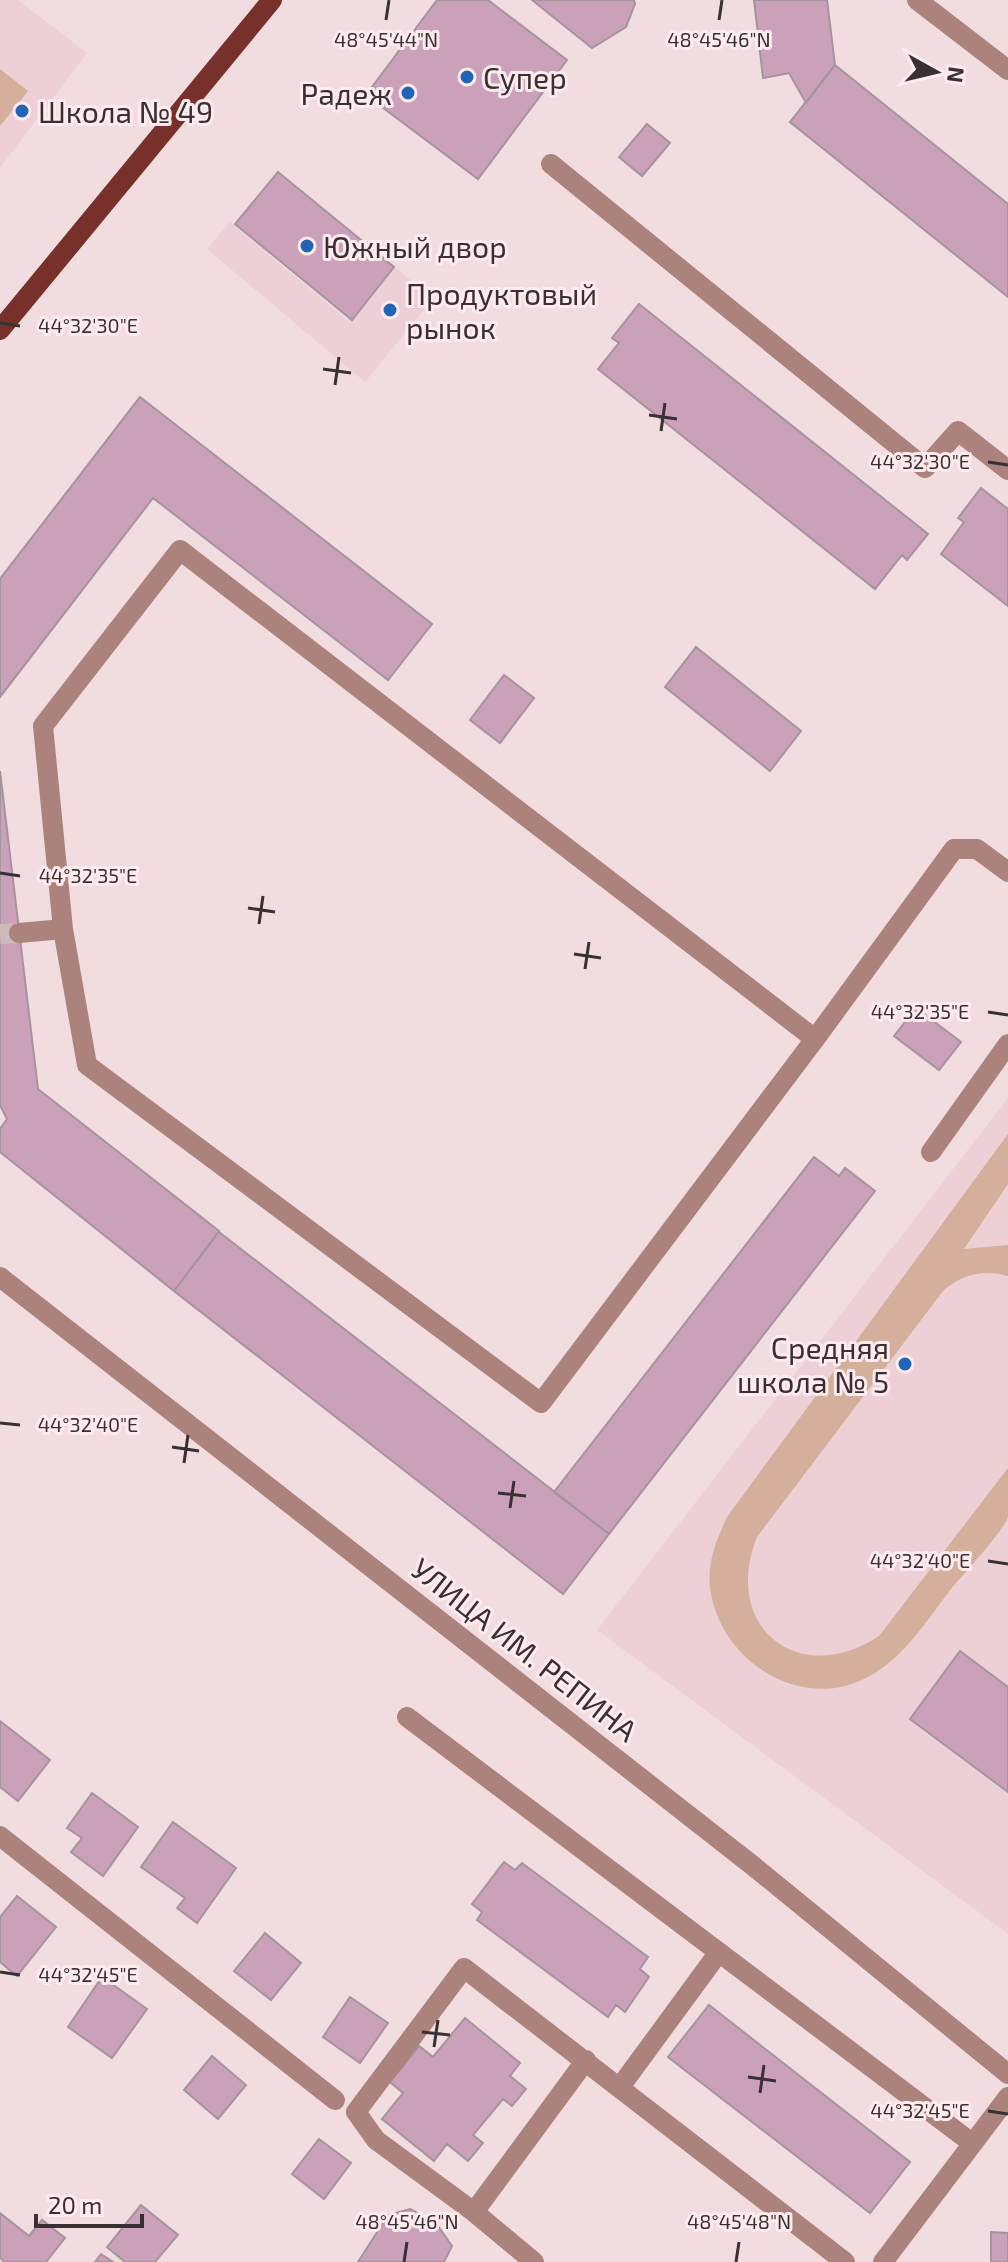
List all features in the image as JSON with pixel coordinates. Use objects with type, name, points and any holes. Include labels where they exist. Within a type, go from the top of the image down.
[{"type":"main road","points":[[0,330],[272,0]]},
{"type":"street","points":[[917,0],[1008,70]]},
{"type":"street","points":[[551,164],[925,468],[958,431],[1008,470]]},
{"type":"street","points":[[815,1039],[180,550],[43,726],[63,929],[87,1065],[541,1403],[815,1039],[954,849],[977,849],[1008,872]]},
{"type":"street","points":[[19,933],[63,929]]},
{"type":"street","points":[[931,1152],[1008,1044]]},
{"type":"street","name":"УЛИЦА ИМ. РЕПИНА","points":[[0,1277],[752,1865],[1008,2074]]},
{"type":"street","points":[[407,1717],[972,2143]]},
{"type":"street","points":[[0,1836],[335,2100]]},
{"type":"street","points":[[620,2087],[719,1952]]},
{"type":"street","points":[[534,2262],[474,2212],[376,2140],[356,2112],[464,1968],[845,2262]]},
{"type":"street","points":[[474,2212],[586,2060]]},
{"type":"street","points":[[883,2262],[1008,2097]]},
{"type":"shaded area","name":"Школа № 49","points":[[0,0],[18,0],[87,53],[0,168]]},
{"type":"shaded area","points":[[0,69],[28,91],[0,126]]},
{"type":"shaded area","name":"Продуктовый рынок","points":[[230,222],[347,320],[394,266],[433,299],[365,382],[207,249]]},
{"type":"shaded area","name":"Средняя школа № 5","points":[[1008,1098],[1008,1934],[597,1630]]},
{"type":"shaded area","points":[[1008,1134],[1008,1184],[964,1249],[1008,1245],[1008,1276],[973,1274],[943,1291],[757,1537],[749,1569],[750,1598],[759,1622],[774,1640],[796,1652],[821,1656],[849,1651],[879,1636],[1008,1468],[1008,1517],[914,1638],[893,1660],[868,1677],[842,1687],[816,1689],[790,1684],[766,1673],[746,1657],[728,1637],[716,1613],[709,1578],[711,1560],[720,1534],[727,1517]]},
{"type":"building","name":"Супер","points":[[437,0],[488,0],[567,60],[478,179],[366,95]]},
{"type":"building","points":[[532,0],[634,0],[635,4],[626,27],[592,48]]},
{"type":"building","points":[[754,0],[827,0],[835,65],[806,103],[789,73],[763,78]]},
{"type":"building","points":[[835,65],[1008,204],[1008,297],[790,122]]},
{"type":"building","points":[[647,124],[670,143],[642,176],[619,157]]},
{"type":"building","points":[[278,172],[394,267],[352,320],[235,224]]},
{"type":"building","points":[[639,304],[928,534],[907,560],[902,555],[875,589],[598,369],[619,343],[612,338]]},
{"type":"building","points":[[140,397],[432,624],[388,680],[153,498],[0,697],[0,579]]},
{"type":"building","points":[[981,488],[1008,509],[1008,606],[941,554],[964,522],[958,518]]},
{"type":"building","points":[[696,647],[801,731],[770,771],[665,687]]},
{"type":"building","points":[[504,675],[534,698],[500,743],[470,720]]},
{"type":"building","points":[[0,771],[38,1089],[219,1231],[174,1291],[0,1152],[0,1129],[7,1119],[0,1105]]},
{"type":"building","points":[[916,1008],[961,1042],[939,1070],[894,1036]]},
{"type":"building","points":[[814,1157],[839,1176],[845,1168],[875,1191],[609,1534],[554,1492]]},
{"type":"building","points":[[219,1232],[609,1534],[563,1594],[174,1291]]},
{"type":"building","points":[[960,1651],[1008,1687],[1008,1792],[910,1719]]},
{"type":"building","points":[[0,1721],[50,1760],[18,1801],[0,1787]]},
{"type":"building","points":[[92,1793],[138,1827],[103,1876],[71,1852],[82,1838],[67,1828]]},
{"type":"building","points":[[173,1822],[236,1868],[197,1923],[177,1908],[185,1898],[141,1867]]},
{"type":"building","points":[[504,1862],[515,1870],[522,1863],[648,1957],[640,1969],[649,1977],[625,2012],[616,2005],[608,2017],[477,1920],[482,1912],[472,1904]]},
{"type":"building","points":[[17,1896],[56,1927],[17,1976],[0,1962],[0,1917]]},
{"type":"building","points":[[265,1933],[301,1963],[271,2000],[234,1971]]},
{"type":"building","points":[[102,1977],[147,2009],[112,2058],[68,2027]]},
{"type":"building","points":[[350,1997],[388,2023],[360,2063],[323,2037]]},
{"type":"building","points":[[709,2005],[910,2162],[870,2213],[668,2057]]},
{"type":"building","points":[[465,2018],[520,2063],[510,2076],[526,2089],[512,2106],[503,2099],[473,2135],[483,2143],[468,2161],[447,2144],[434,2161],[382,2119],[403,2093],[390,2082],[419,2046],[433,2057]]},
{"type":"building","points":[[212,2056],[246,2085],[218,2119],[184,2090]]},
{"type":"building","points":[[319,2139],[351,2163],[324,2199],[292,2174]]},
{"type":"building","points":[[141,2205],[178,2235],[155,2262],[125,2262],[107,2247]]},
{"type":"building","points":[[410,2209],[436,2223],[452,2246],[444,2262],[358,2262],[388,2215]]},
{"type":"building","points":[[0,2213],[29,2236],[42,2220],[65,2238],[46,2262],[5,2262],[0,2258]]},
{"type":"building","points":[[991,2232],[1008,2233],[1008,2262],[991,2262]]},
{"type":"building","points":[[101,2254],[113,2262],[95,2262]]},
{"type":"tunnel","points":[[0,934],[19,933]]},
{"type":"place","name":"Супер","points":[[467,77]]},
{"type":"place","name":"Радеж","points":[[408,93]]},
{"type":"place","name":"Школа № 49","points":[[22,111]]},
{"type":"place","name":"Южный двор","points":[[307,246]]},
{"type":"place","name":"Продуктовый рынок","points":[[390,310]]},
{"type":"place","name":"Средняя школа № 5","points":[[905,1364]]}]
